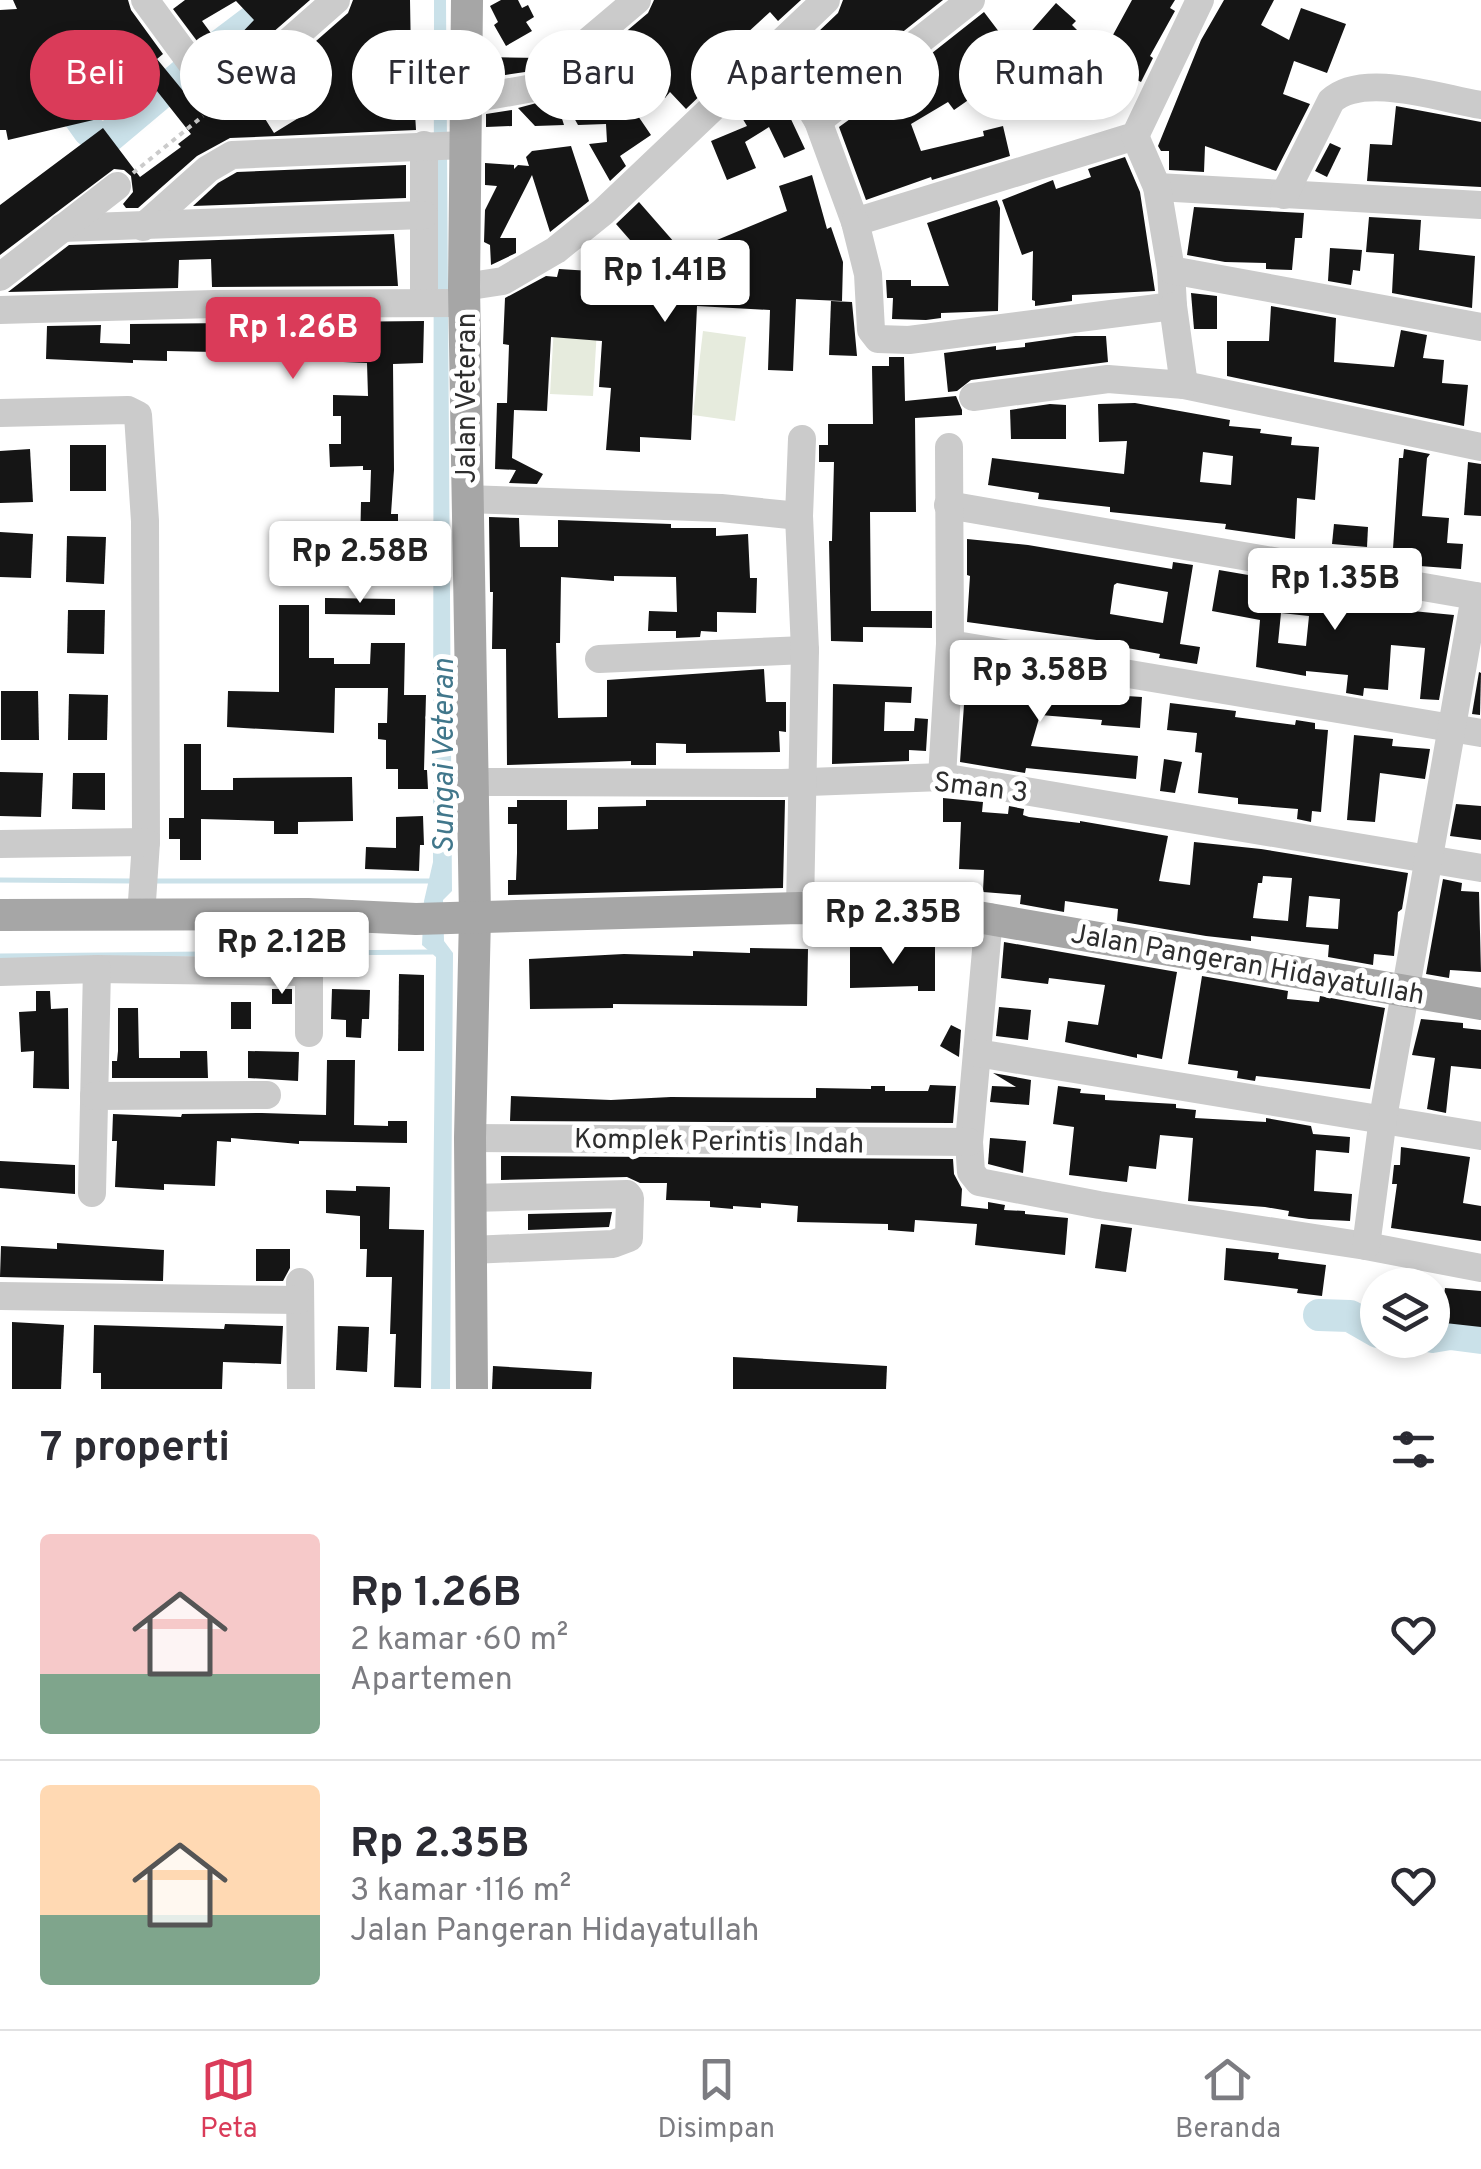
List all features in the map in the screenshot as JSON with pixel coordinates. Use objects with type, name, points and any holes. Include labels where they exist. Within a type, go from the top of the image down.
[{"type":"main road","name":"Jalan Veteran","points":[[466,30],[467,0]]},
{"type":"main road","name":"Jalan Veteran","points":[[455,120],[443,145],[447,300],[466,498],[474,782],[463,917],[472,1389]]},
{"type":"main road","name":"Jalan Pangeran Hidayatullah","points":[[0,915],[142,908],[306,947],[416,919],[800,908],[942,910],[1481,1004]]},
{"type":"street","points":[[144,0],[180,48]]},
{"type":"street","points":[[302,30],[336,0]]},
{"type":"street","points":[[505,93],[532,88],[637,0]]},
{"type":"street","points":[[795,30],[826,0]]},
{"type":"street","points":[[933,30],[971,0]]},
{"type":"street","points":[[1184,385],[1157,187],[1136,136],[1200,0]]},
{"type":"street","points":[[1284,195],[1331,101],[1345,91],[1388,88],[1481,105]]},
{"type":"street","points":[[0,310],[447,300],[503,281],[556,250],[603,212],[701,120]]},
{"type":"street","points":[[818,120],[855,222],[868,274],[871,330],[878,339],[909,340],[1173,306]]},
{"type":"street","points":[[855,222],[1136,136]]},
{"type":"street","points":[[143,226],[208,169],[232,155],[443,145],[424,215],[447,300]]},
{"type":"street","points":[[0,277],[117,186]]},
{"type":"street","points":[[1157,187],[1481,205]]},
{"type":"street","points":[[62,228],[424,215]]},
{"type":"street","points":[[1171,270],[1481,328]]},
{"type":"street","points":[[973,396],[1108,379],[1184,385],[1481,447]]},
{"type":"street","points":[[0,413],[128,410],[138,415],[145,521],[142,908]]},
{"type":"street","points":[[800,908],[804,650],[798,516],[802,438]]},
{"type":"street","points":[[942,778],[950,644],[949,448]]},
{"type":"street","points":[[466,498],[722,508],[798,516]]},
{"type":"street","points":[[948,506],[1478,597],[1451,728],[1383,1118],[1366,1246]]},
{"type":"street","points":[[950,644],[1481,733]]},
{"type":"street","points":[[599,658],[804,650]]},
{"type":"street","name":"Sman 3","points":[[474,782],[942,778],[1481,868]]},
{"type":"street","points":[[0,844],[145,854]]},
{"type":"street","points":[[988,917],[969,1142],[971,1172],[978,1182],[1099,1206],[1366,1246],[1481,1268]]},
{"type":"street","points":[[0,972],[98,970],[306,947],[309,1034]]},
{"type":"street","points":[[92,1192],[98,970]]},
{"type":"street","points":[[977,1052],[1481,1136]]},
{"type":"street","points":[[94,1096],[267,1095]]},
{"type":"street","name":"Komplek Perintis Indah","points":[[470,1138],[969,1142]]},
{"type":"street","points":[[470,1198],[626,1194],[630,1198],[626,1241],[471,1250]]},
{"type":"street","points":[[0,1296],[300,1290],[301,1389]]},
{"type":"path","points":[[117,186],[198,120]]},
{"type":"shaded area","points":[[555,309],[598,312],[593,396],[550,394]]},
{"type":"shaded area","points":[[703,331],[746,337],[735,421],[693,415]]},
{"type":"water","points":[[434,0],[446,0],[446,30],[434,30]]},
{"type":"water","name":"Sungai Veteran","points":[[434,120],[447,120],[452,891],[443,900],[444,941],[453,953],[450,1389],[431,1389],[436,957],[422,945],[424,901],[433,862]]},
{"type":"building","points":[[13,0],[128,0],[146,30],[30,30],[30,120],[94,120],[8,140],[6,130],[0,130],[0,10],[17,9]]},
{"type":"building","points":[[185,0],[310,0],[276,30],[244,30],[254,20],[236,1],[202,21],[209,30],[189,30],[173,9]]},
{"type":"building","points":[[353,0],[410,0],[411,30],[352,30],[352,120],[415,120],[416,130],[230,138],[197,156],[138,208],[126,208],[123,204],[133,192],[131,176],[114,169],[0,255],[0,205],[103,128],[140,177],[181,147],[178,144],[191,134],[160,95],[160,63],[180,87],[180,120],[266,120],[274,133],[295,120],[332,120],[332,30],[329,30],[348,13]]},
{"type":"building","points":[[501,0],[518,0],[522,8],[528,5],[534,17],[526,22],[531,30],[525,30],[525,35],[506,46],[505,30],[497,30],[494,25],[498,22],[490,6]]},
{"type":"building","points":[[654,0],[801,0],[778,21],[770,12],[750,30],[691,30],[691,104],[686,109],[671,93],[671,30],[628,30],[648,13]]},
{"type":"building","points":[[843,0],[943,0],[905,30],[820,30],[838,13]]},
{"type":"building","points":[[1132,0],[1175,0],[1170,8],[1175,11],[1150,56],[1153,58],[1141,82],[1139,30],[1116,30]]},
{"type":"building","points":[[1224,0],[1274,0],[1261,25],[1289,40],[1301,8],[1346,24],[1327,73],[1294,61],[1283,94],[1310,104],[1276,171],[1205,146],[1204,172],[1169,170],[1169,151],[1161,151],[1158,146],[1201,40]]},
{"type":"building","points":[[1056,3],[1076,21],[1072,25],[1077,30],[1032,30]]},
{"type":"building","points":[[984,12],[998,30],[961,30]]},
{"type":"building","points":[[959,32],[959,107],[954,110],[948,102],[939,107],[939,48]]},
{"type":"building","points":[[505,57],[525,58],[525,72],[505,75]]},
{"type":"building","points":[[1396,106],[1481,122],[1481,187],[1367,181],[1370,144],[1392,145]]},
{"type":"building","points":[[512,110],[512,126],[486,127],[486,120],[505,120],[505,111]]},
{"type":"building","points":[[529,120],[562,120],[564,125],[535,126]]},
{"type":"building","points":[[575,120],[641,120],[651,135],[620,156],[626,166],[610,181],[589,144],[607,142],[606,124],[578,125]]},
{"type":"building","points":[[743,120],[791,120],[805,149],[784,158],[769,127],[745,142],[756,168],[727,180],[711,141],[747,126]]},
{"type":"building","points":[[849,120],[918,120],[911,124],[921,151],[984,136],[983,131],[1003,126],[1010,156],[932,180],[931,177],[866,200],[839,127]]},
{"type":"building","points":[[1330,143],[1341,148],[1327,177],[1315,171]]},
{"type":"building","points":[[571,146],[589,201],[550,232],[532,175],[500,238],[516,238],[516,253],[491,265],[490,245],[484,242],[485,210],[497,186],[485,185],[485,163],[514,165],[514,169],[518,165],[529,166],[526,157],[532,151]]},
{"type":"building","points":[[1125,157],[1140,192],[1155,291],[1072,295],[1072,301],[1035,306],[1033,251],[1022,255],[1002,200],[1053,180],[1056,189],[1091,177],[1088,169]]},
{"type":"building","points":[[406,165],[406,198],[193,206],[237,172]]},
{"type":"building","points":[[812,175],[827,229],[831,227],[843,262],[842,301],[796,299],[793,371],[768,370],[770,310],[697,306],[691,440],[640,437],[640,452],[606,450],[611,388],[599,387],[602,341],[551,337],[547,411],[514,410],[512,458],[543,474],[537,484],[509,483],[516,470],[495,469],[497,403],[507,403],[509,345],[503,344],[505,298],[546,276],[557,277],[559,269],[639,274],[598,288],[704,291],[705,269],[729,270],[717,240],[787,211],[779,186]]},
{"type":"building","points":[[997,200],[998,311],[941,313],[941,318],[926,320],[892,319],[893,298],[887,298],[886,280],[911,280],[911,286],[949,286],[927,223]]},
{"type":"building","points":[[639,202],[674,242],[681,240],[687,264],[658,272],[616,224]]},
{"type":"building","points":[[1194,207],[1304,213],[1302,238],[1295,238],[1292,270],[1266,269],[1266,263],[1225,262],[1187,255]]},
{"type":"building","points":[[1369,217],[1421,220],[1419,250],[1475,256],[1472,308],[1392,293],[1394,254],[1366,252]]},
{"type":"building","points":[[394,234],[398,286],[212,287],[211,259],[179,260],[178,288],[8,292],[69,245]]},
{"type":"building","points":[[1330,248],[1362,250],[1360,271],[1353,270],[1351,285],[1328,281]]},
{"type":"building","points":[[1191,293],[1217,296],[1217,329],[1194,329]]},
{"type":"building","points":[[831,301],[852,302],[857,356],[829,355]]},
{"type":"building","points":[[1271,306],[1336,318],[1334,362],[1394,367],[1401,330],[1427,335],[1423,358],[1444,360],[1442,383],[1468,385],[1464,426],[1227,376],[1227,341],[1269,341]]},
{"type":"building","points":[[424,321],[423,363],[393,364],[391,514],[398,514],[398,550],[360,549],[361,502],[370,502],[371,470],[363,470],[363,466],[330,467],[329,444],[341,444],[341,416],[333,416],[333,395],[368,396],[367,363],[167,351],[167,361],[46,359],[47,326],[101,325],[100,343],[130,344],[130,324]]},
{"type":"building","points":[[1106,336],[1108,362],[971,380],[957,391],[948,392],[944,353],[996,346],[996,350],[1025,347],[1025,343]]},
{"type":"building","points":[[889,357],[904,357],[905,401],[956,396],[962,410],[962,415],[915,418],[916,512],[870,512],[871,611],[932,611],[932,628],[863,627],[863,642],[831,641],[829,541],[834,462],[819,462],[819,445],[828,445],[828,424],[873,424],[872,366],[889,366]]},
{"type":"building","points":[[1135,403],[1230,420],[1229,426],[1292,437],[1291,445],[1319,447],[1315,500],[1297,498],[1295,539],[1225,529],[1226,524],[1110,512],[1110,507],[1038,499],[1039,493],[988,485],[992,458],[1124,474],[1127,441],[1099,442],[1098,404]],"holes":[[[1203,452],[1233,456],[1231,485],[1200,482]]]},
{"type":"building","points":[[1066,405],[1066,439],[1011,439],[1010,410]]},
{"type":"building","points":[[70,445],[106,445],[106,491],[70,491]]},
{"type":"building","points":[[30,449],[33,502],[0,503],[0,451]]},
{"type":"building","points":[[1404,449],[1430,454],[1422,516],[1449,518],[1447,543],[1463,544],[1461,569],[1392,564],[1399,458],[1403,458]]},
{"type":"building","points":[[1468,462],[1481,464],[1481,516],[1464,515]]},
{"type":"building","points":[[489,517],[519,518],[520,547],[558,547],[558,520],[716,528],[716,536],[748,534],[750,578],[757,578],[756,613],[717,612],[717,632],[701,631],[700,637],[676,638],[676,631],[648,631],[649,611],[677,612],[676,577],[614,576],[614,581],[561,577],[560,643],[556,643],[558,718],[607,717],[607,680],[764,669],[766,702],[786,702],[786,732],[779,731],[780,752],[686,753],[686,744],[656,743],[656,765],[631,765],[631,761],[507,765],[506,649],[492,649]]},
{"type":"building","points":[[1334,524],[1368,527],[1367,547],[1332,544]]},
{"type":"building","points":[[0,532],[33,534],[31,578],[0,577]]},
{"type":"building","points":[[67,536],[106,537],[104,584],[66,582]]},
{"type":"building","points":[[967,539],[1172,569],[1173,562],[1193,565],[1180,644],[1200,647],[1197,664],[1159,658],[1160,654],[1111,642],[967,622]],"holes":[[[1117,583],[1168,592],[1163,623],[1110,614]]]},
{"type":"building","points":[[1219,570],[1260,577],[1258,586],[1307,590],[1321,587],[1361,594],[1360,606],[1454,615],[1439,700],[1420,699],[1425,648],[1391,645],[1388,690],[1364,688],[1363,696],[1346,693],[1348,675],[1306,671],[1306,676],[1256,667],[1260,620],[1212,611]],"holes":[[[1281,613],[1309,616],[1306,646],[1278,643]]]},
{"type":"building","points":[[325,598],[395,599],[395,615],[325,614]]},
{"type":"building","points":[[279,605],[309,605],[309,658],[334,658],[334,664],[370,664],[371,643],[405,643],[404,695],[426,695],[424,770],[428,789],[398,789],[398,769],[386,769],[386,740],[378,739],[378,723],[387,723],[388,688],[335,688],[334,733],[227,727],[228,691],[279,692]]},
{"type":"building","points":[[68,610],[105,610],[104,654],[67,653]]},
{"type":"building","points":[[1481,673],[1480,715],[1472,714]]},
{"type":"building","points":[[966,676],[1035,676],[1044,678],[1044,683],[1096,688],[1096,694],[1142,697],[1140,728],[1101,725],[1102,720],[1040,715],[1031,746],[1138,756],[1136,779],[1026,768],[1025,773],[960,762]]},
{"type":"building","points":[[833,684],[912,687],[911,703],[885,702],[884,731],[914,731],[915,718],[928,719],[926,751],[909,750],[909,761],[832,764]]},
{"type":"building","points":[[1,691],[38,691],[39,740],[1,740]]},
{"type":"building","points":[[69,694],[108,695],[107,740],[68,740]]},
{"type":"building","points":[[1170,703],[1236,711],[1235,717],[1295,725],[1296,720],[1315,723],[1315,729],[1328,730],[1321,812],[1312,811],[1311,822],[1297,819],[1298,809],[1238,804],[1238,798],[1198,793],[1202,753],[1195,752],[1197,733],[1167,730]]},
{"type":"building","points":[[1354,735],[1393,739],[1392,746],[1430,749],[1425,779],[1380,773],[1375,822],[1347,820]]},
{"type":"building","points":[[184,744],[201,744],[201,790],[233,790],[233,778],[352,777],[353,821],[298,822],[298,834],[274,834],[274,821],[201,819],[201,860],[180,860],[180,839],[169,839],[169,818],[184,818]]},
{"type":"building","points":[[1164,759],[1182,762],[1175,793],[1160,791]]},
{"type":"building","points":[[0,772],[43,773],[41,817],[0,816]]},
{"type":"building","points":[[73,773],[105,773],[105,810],[72,809]]},
{"type":"building","points":[[943,798],[983,802],[982,812],[1008,814],[1009,806],[1024,809],[1023,815],[1029,817],[1168,836],[1159,881],[1190,885],[1194,842],[1408,873],[1402,909],[1398,912],[1394,956],[1374,954],[1373,965],[1328,957],[1329,945],[1251,936],[1251,941],[1206,936],[1117,921],[1118,909],[1065,901],[1064,912],[1020,904],[1021,895],[983,892],[984,870],[959,869],[961,822],[943,822]],"holes":[[[1263,876],[1292,878],[1288,921],[1253,918],[1258,883],[1262,883]],[[1309,896],[1340,899],[1338,929],[1306,927]]]},
{"type":"building","points":[[517,800],[567,800],[567,830],[598,829],[598,807],[646,806],[646,800],[785,800],[783,888],[508,895],[508,880],[516,880],[517,824],[508,824],[508,807],[517,807]]},
{"type":"building","points":[[1456,804],[1481,806],[1481,840],[1450,836]]},
{"type":"building","points":[[423,816],[424,845],[420,845],[419,871],[365,869],[366,847],[396,848],[396,817]]},
{"type":"building","points":[[1443,879],[1462,883],[1461,891],[1479,892],[1481,972],[1450,970],[1449,978],[1426,974]]},
{"type":"building","points":[[1004,942],[1177,972],[1162,1059],[1137,1054],[1137,1058],[1065,1042],[1068,1021],[1098,1025],[1105,985],[1049,978],[1048,984],[1001,978]]},
{"type":"building","points":[[850,946],[935,946],[935,991],[918,991],[918,986],[850,988]]},
{"type":"building","points":[[750,948],[808,949],[807,1006],[613,1004],[613,1008],[530,1009],[529,959],[624,954],[693,956],[693,951],[750,953]]},
{"type":"building","points":[[399,974],[424,975],[424,1051],[398,1051]]},
{"type":"building","points":[[1202,976],[1288,991],[1287,999],[1319,1002],[1320,996],[1385,1008],[1370,1089],[1256,1076],[1255,1081],[1237,1078],[1238,1071],[1188,1064]]},
{"type":"building","points":[[272,989],[292,989],[292,1004],[272,1004]]},
{"type":"building","points":[[332,989],[370,990],[369,1019],[362,1019],[361,1038],[346,1037],[346,1020],[331,1019]]},
{"type":"building","points":[[36,991],[50,991],[51,1009],[68,1008],[69,1089],[33,1088],[34,1051],[21,1052],[19,1012],[36,1011]]},
{"type":"building","points":[[231,1002],[251,1002],[251,1029],[231,1029]]},
{"type":"building","points":[[999,1007],[1031,1010],[1028,1040],[996,1036]]},
{"type":"building","points":[[118,1008],[138,1008],[139,1058],[180,1058],[180,1051],[207,1051],[208,1078],[112,1078],[112,1061],[117,1061],[118,1051]]},
{"type":"building","points":[[1421,1019],[1463,1023],[1463,1028],[1481,1030],[1481,1069],[1451,1066],[1446,1113],[1427,1109],[1435,1058],[1412,1055]]},
{"type":"building","points":[[951,1025],[961,1030],[959,1057],[940,1046]]},
{"type":"building","points":[[248,1051],[299,1052],[298,1081],[248,1078]]},
{"type":"building","points":[[327,1060],[355,1060],[354,1125],[388,1126],[388,1121],[407,1121],[407,1143],[299,1144],[231,1138],[231,1142],[217,1141],[215,1186],[164,1184],[164,1190],[115,1187],[117,1141],[112,1141],[113,1114],[326,1115]]},
{"type":"building","points":[[993,1073],[1031,1080],[1029,1105],[990,1102],[992,1086],[1016,1087]]},
{"type":"building","points":[[930,1085],[956,1086],[953,1123],[510,1121],[511,1096],[611,1100],[816,1098],[816,1088],[885,1086],[885,1091],[928,1091]]},
{"type":"building","points":[[1058,1086],[1105,1095],[1105,1100],[1176,1104],[1176,1108],[1196,1110],[1195,1118],[1266,1122],[1266,1118],[1311,1126],[1313,1134],[1350,1137],[1349,1153],[1316,1150],[1314,1191],[1352,1194],[1350,1221],[1288,1216],[1289,1211],[1265,1207],[1188,1201],[1193,1138],[1160,1135],[1156,1169],[1129,1166],[1127,1182],[1069,1175],[1074,1127],[1053,1124]]},
{"type":"building","points":[[990,1138],[1026,1141],[1023,1173],[988,1164]]},
{"type":"building","points":[[1401,1147],[1470,1157],[1463,1203],[1481,1206],[1481,1241],[1391,1228],[1397,1184],[1392,1184],[1394,1165],[1400,1165]]},
{"type":"building","points":[[501,1156],[953,1159],[954,1174],[962,1189],[961,1206],[988,1209],[988,1202],[1005,1205],[1004,1210],[1068,1218],[1065,1255],[975,1245],[977,1224],[915,1220],[914,1232],[888,1230],[888,1224],[797,1222],[798,1206],[761,1203],[761,1208],[733,1209],[710,1207],[710,1201],[666,1200],[667,1183],[640,1183],[627,1177],[501,1180]]},
{"type":"building","points":[[0,1161],[75,1165],[75,1194],[0,1188]]},
{"type":"building","points":[[356,1186],[390,1187],[389,1229],[424,1230],[421,1388],[394,1387],[396,1334],[390,1334],[392,1277],[366,1277],[367,1249],[360,1249],[360,1216],[326,1213],[326,1190],[356,1191]]},
{"type":"building","points":[[612,1212],[609,1227],[528,1230],[528,1214]]},
{"type":"building","points":[[1101,1224],[1132,1228],[1126,1272],[1095,1268]]},
{"type":"building","points":[[57,1243],[164,1250],[163,1281],[0,1277],[1,1246],[57,1249]]},
{"type":"building","points":[[1226,1248],[1279,1253],[1278,1259],[1326,1265],[1322,1296],[1297,1293],[1298,1289],[1224,1280]]},
{"type":"building","points":[[256,1249],[290,1249],[290,1268],[283,1281],[256,1281]]},
{"type":"building","points":[[1450,1288],[1481,1291],[1481,1327],[1450,1324]]},
{"type":"building","points":[[12,1322],[64,1325],[61,1389],[12,1389]]},
{"type":"building","points":[[225,1324],[283,1326],[281,1364],[223,1362],[222,1389],[101,1389],[101,1373],[93,1373],[94,1325],[224,1329]]},
{"type":"building","points":[[338,1326],[369,1327],[367,1372],[336,1370]]},
{"type":"building","points":[[733,1357],[887,1366],[886,1389],[733,1389]]},
{"type":"building","points":[[493,1366],[592,1372],[591,1389],[492,1389]]},
{"type":"waterway","points":[[0,57],[36,56],[89,131],[104,141],[280,0]]},
{"type":"waterway","points":[[0,880],[132,881]]},
{"type":"waterway","points":[[153,881],[432,881]]},
{"type":"waterway","points":[[313,953],[432,952]]},
{"type":"waterway","points":[[0,956],[297,953]]},
{"type":"waterway","points":[[1319,1315],[1350,1316],[1360,1322]]},
{"type":"waterway","points":[[1450,1334],[1481,1338]]}]
